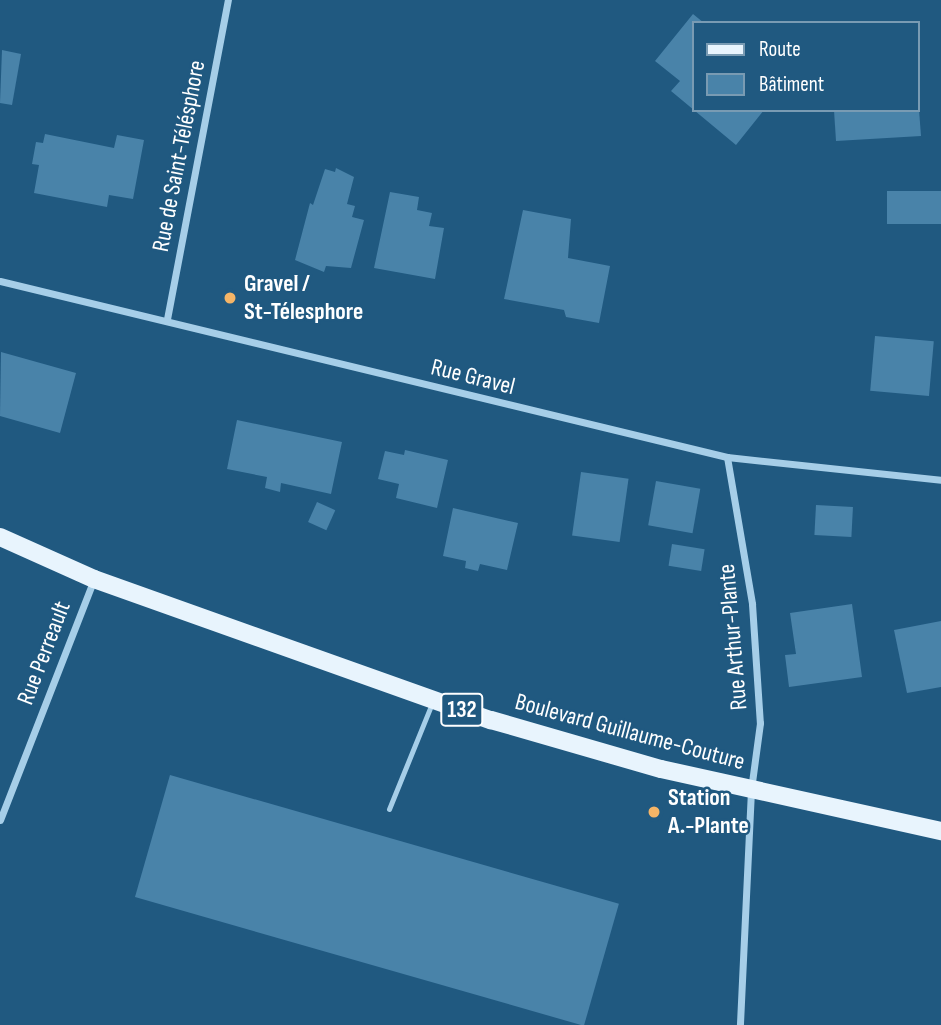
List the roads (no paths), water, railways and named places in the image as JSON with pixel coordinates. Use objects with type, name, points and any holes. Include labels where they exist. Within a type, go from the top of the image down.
[{"type":"main road","name":"Boulevard Guillaume-Couture","points":[[0,537],[94,579],[433,700],[661,769],[941,831]]},
{"type":"street","name":"Rue de Saint-Télésphore","points":[[167,319],[229,0]]},
{"type":"street","name":"Rue Gravel","points":[[0,281],[167,319],[592,427],[727,457],[941,480]]},
{"type":"street","name":"Rue Arthur-Plante","points":[[727,457],[740,517],[758,663],[760,723],[751,790],[740,1025]]},
{"type":"street","name":"Rue Perreault","points":[[0,820],[94,579]]},
{"type":"lane","points":[[389,809],[433,700]]},
{"type":"place","name":"Gravel / St-Télesphore","points":[[230,298]]},
{"type":"place","name":"Station A.-Plante","points":[[654,812]]}]
